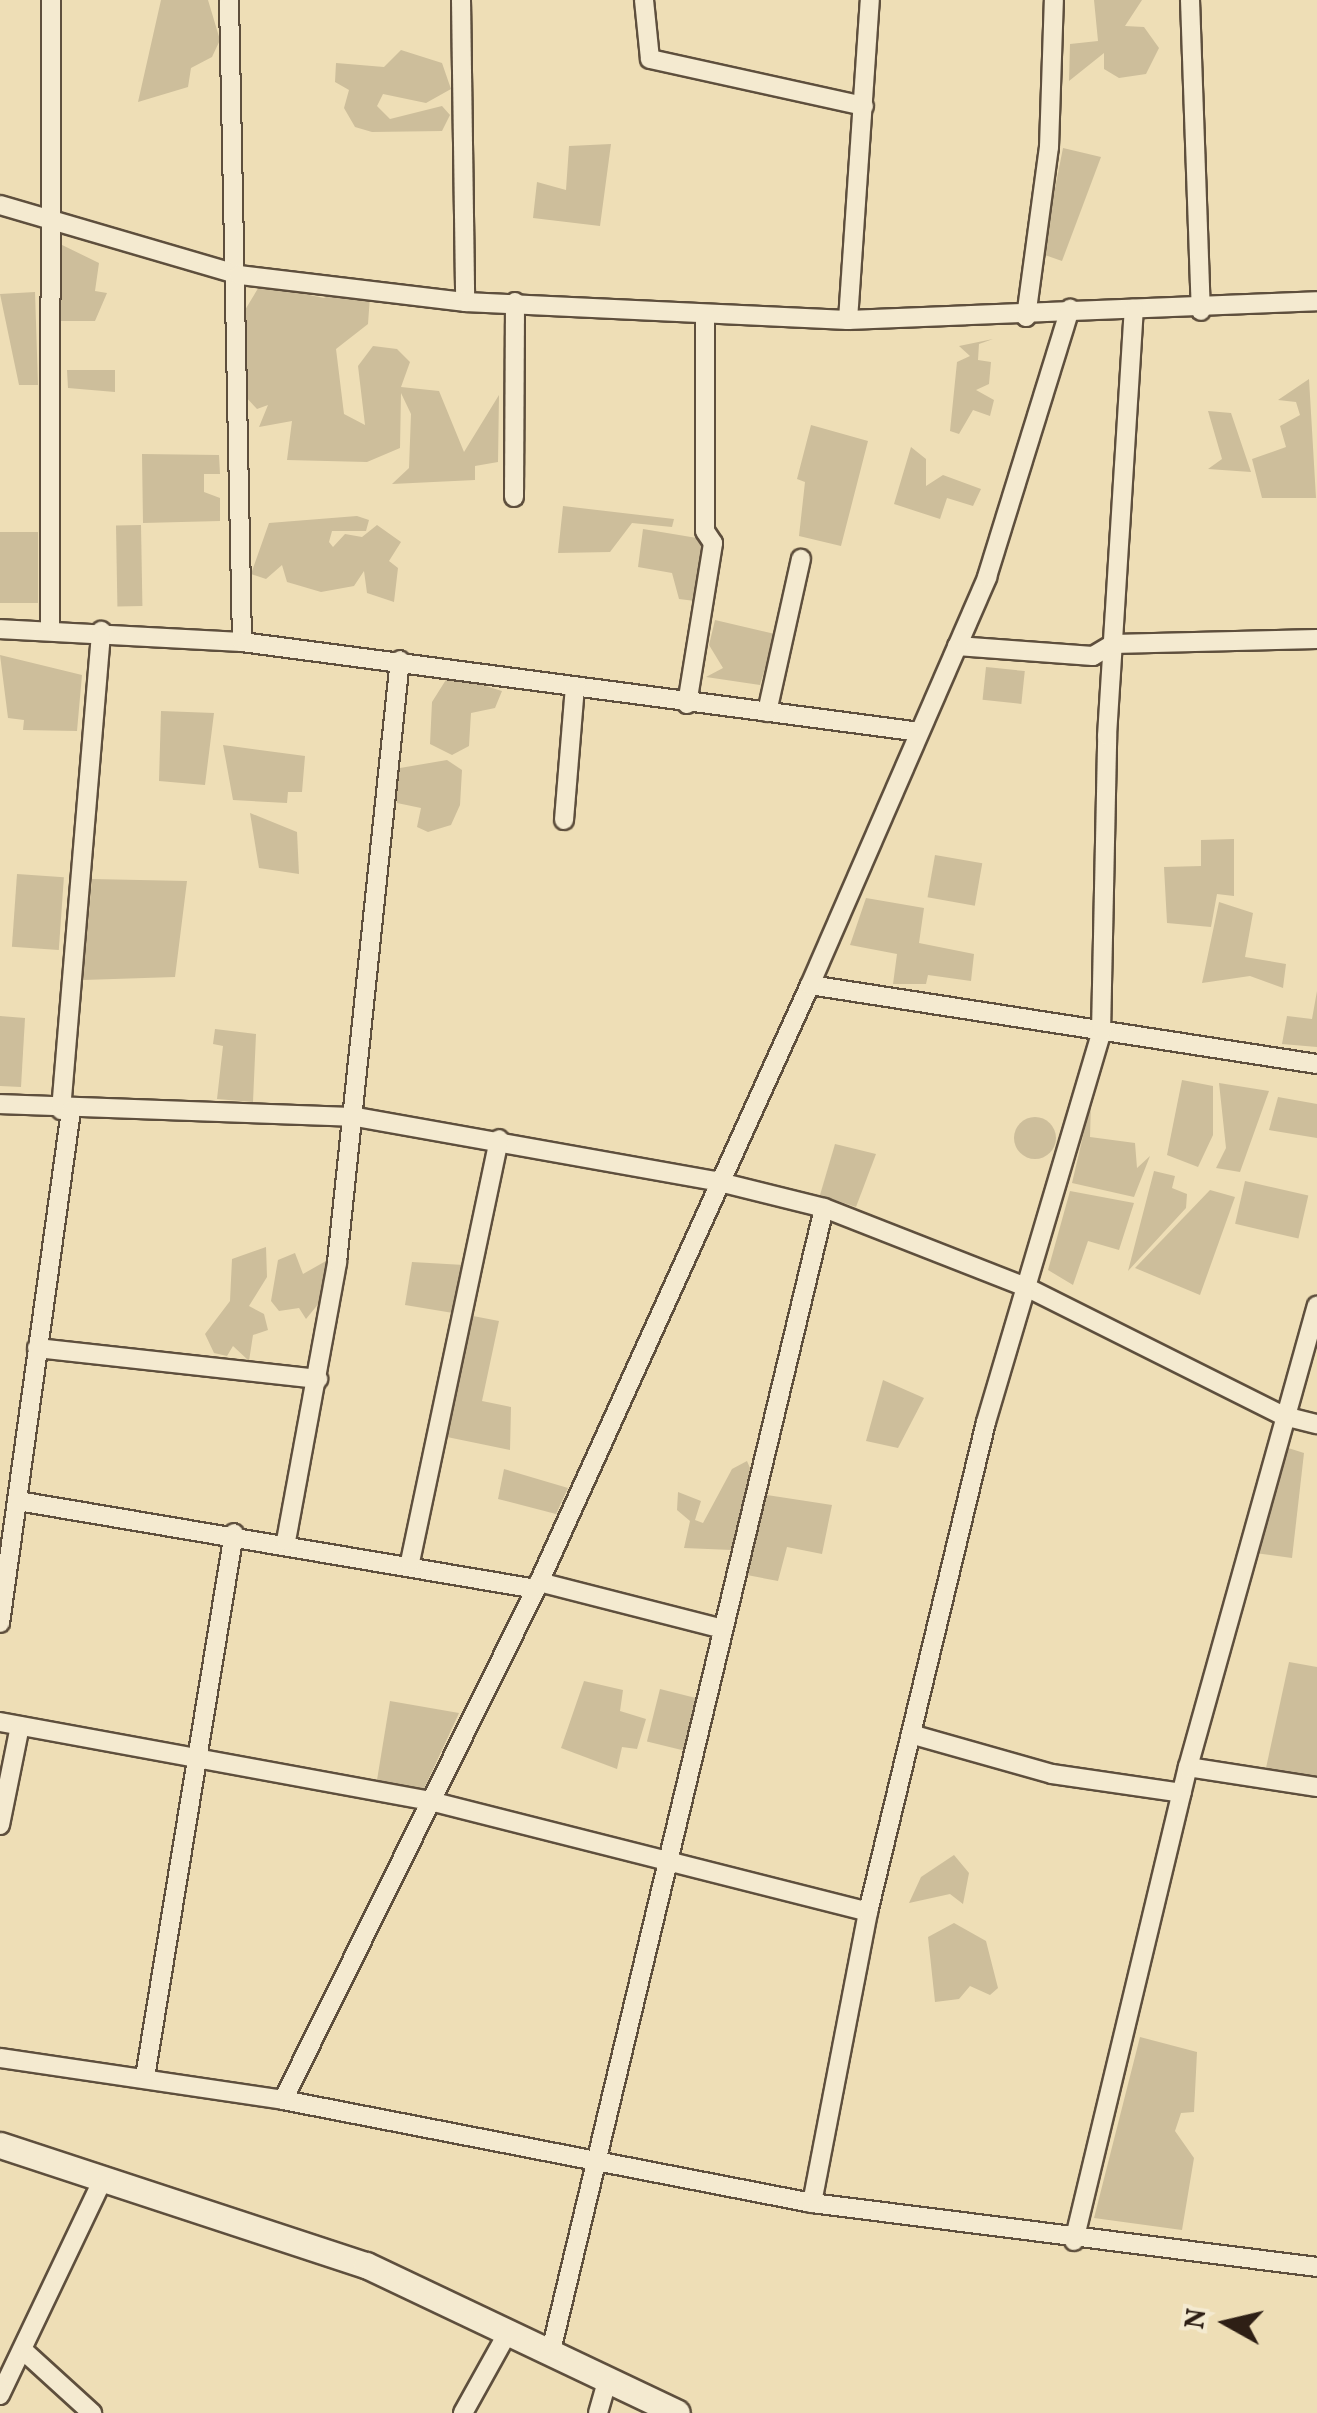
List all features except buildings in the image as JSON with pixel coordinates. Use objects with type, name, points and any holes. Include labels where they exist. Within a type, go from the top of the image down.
[{"type":"street","points":[[50,629],[51,0]]},
{"type":"street","points":[[229,0],[239,275],[242,642]]},
{"type":"street","points":[[460,0],[464,302]]},
{"type":"street","points":[[644,0],[650,59],[864,106]]},
{"type":"street","points":[[848,320],[870,0]]},
{"type":"street","points":[[1026,317],[1049,147],[1054,0]]},
{"type":"street","points":[[1190,0],[1202,310]]},
{"type":"street","points":[[0,205],[239,275],[464,302],[848,320],[1026,317],[1070,309],[1202,310],[1317,300]]},
{"type":"street","points":[[514,302],[514,497]]},
{"type":"street","points":[[283,2100],[537,1586],[715,1181],[810,985],[913,731],[957,646],[1050,393],[1070,309]]},
{"type":"street","points":[[812,2203],[868,1912],[914,1735],[986,1422],[1101,1033],[1113,644],[1134,309]]},
{"type":"street","points":[[687,704],[713,542],[705,532],[705,314]]},
{"type":"street","points":[[767,712],[801,559]]},
{"type":"street","points":[[0,629],[101,631],[242,642],[913,731]]},
{"type":"street","points":[[0,1623],[66,1111],[101,631]]},
{"type":"street","points":[[957,646],[1093,656],[1113,644],[1317,639]]},
{"type":"street","points":[[286,1542],[318,1379],[356,1117],[400,660]]},
{"type":"street","points":[[564,820],[575,686]]},
{"type":"street","points":[[810,985],[1317,1064]]},
{"type":"street","points":[[0,1104],[66,1111],[356,1117],[500,1138],[715,1181],[824,1208],[1028,1288],[1284,1416],[1317,1424]]},
{"type":"street","points":[[410,1562],[500,1138]]},
{"type":"street","points":[[550,2354],[601,2160],[720,1628],[824,1208]]},
{"type":"street","points":[[1074,2241],[1188,1767],[1317,1306]]},
{"type":"street","points":[[38,1348],[318,1379]]},
{"type":"street","points":[[18,1500],[410,1562],[720,1628]]},
{"type":"street","points":[[144,2077],[192,1758],[234,1533]]},
{"type":"street","points":[[0,1722],[430,1801],[868,1912]]},
{"type":"street","points":[[0,1824],[20,1726]]},
{"type":"street","points":[[914,1735],[1052,1774],[1182,1793]]},
{"type":"street","points":[[1188,1767],[1317,1787]]},
{"type":"street","points":[[0,2058],[283,2100],[812,2203],[1074,2241],[1317,2267]]},
{"type":"street","points":[[0,2145],[366,2265],[677,2413]]},
{"type":"street","points":[[0,2395],[25,2352],[103,2179]]},
{"type":"street","points":[[463,2413],[508,2334]]},
{"type":"street","points":[[25,2352],[92,2413]]},
{"type":"street","points":[[598,2413],[606,2382]]},
{"type":"shaded area","points":[[161,0],[208,0],[220,40],[212,57],[191,68],[188,87],[138,102]]},
{"type":"shaded area","points":[[1094,0],[1142,0],[1125,26],[1144,27],[1159,48],[1146,74],[1119,78],[1104,69],[1104,53],[1069,81],[1070,44],[1098,41]]},
{"type":"shaded area","points":[[401,50],[442,63],[451,89],[426,103],[383,94],[377,106],[390,119],[442,106],[450,115],[442,131],[372,132],[355,127],[344,108],[349,90],[335,82],[336,63],[384,67]]},
{"type":"shaded area","points":[[611,144],[600,226],[533,218],[537,182],[566,190],[569,146]]},
{"type":"shaded area","points":[[1063,148],[1101,157],[1062,261],[1042,254]]},
{"type":"shaded area","points":[[58,243],[99,263],[95,291],[107,293],[95,321],[59,321]]},
{"type":"shaded area","points":[[260,285],[324,298],[341,290],[370,296],[368,324],[336,349],[344,414],[365,425],[358,366],[373,346],[397,349],[410,362],[401,387],[439,391],[464,452],[499,395],[498,462],[475,466],[475,480],[392,484],[409,468],[411,414],[401,393],[400,448],[367,462],[287,460],[292,421],[259,427],[268,405],[257,409],[245,396],[242,315]]},
{"type":"shaded area","points":[[35,292],[38,385],[19,385],[0,294]]},
{"type":"shaded area","points":[[993,339],[979,344],[978,360],[991,362],[989,384],[976,390],[994,400],[990,416],[973,410],[959,434],[950,431],[957,362],[970,356],[959,346]]},
{"type":"shaded area","points":[[67,370],[115,370],[115,392],[68,388]]},
{"type":"shaded area","points":[[1309,379],[1316,498],[1262,498],[1252,459],[1286,447],[1280,426],[1300,415],[1296,402],[1278,400]]},
{"type":"shaded area","points":[[1208,411],[1231,413],[1251,472],[1208,469],[1222,459]]},
{"type":"shaded area","points":[[811,425],[868,441],[841,546],[799,536],[805,482],[797,479]]},
{"type":"shaded area","points":[[911,447],[926,459],[926,486],[943,475],[981,489],[973,506],[947,498],[940,519],[894,504]]},
{"type":"shaded area","points":[[142,454],[219,455],[220,474],[204,474],[204,492],[220,498],[220,521],[143,523]]},
{"type":"shaded area","points":[[563,506],[674,519],[672,527],[632,523],[610,552],[558,553]]},
{"type":"shaded area","points":[[357,516],[369,520],[366,531],[332,531],[329,542],[333,547],[345,534],[362,537],[377,525],[401,542],[389,561],[398,568],[394,602],[367,593],[364,571],[354,586],[321,592],[287,582],[282,565],[266,579],[251,574],[269,523]]},
{"type":"shaded area","points":[[116,525],[141,525],[142,606],[117,606]]},
{"type":"shaded area","points":[[643,529],[703,539],[695,601],[679,599],[672,573],[638,567]]},
{"type":"shaded area","points":[[0,532],[38,532],[38,603],[0,603]]},
{"type":"shaded area","points":[[715,620],[775,634],[760,685],[706,677],[723,668],[709,645]]},
{"type":"shaded area","points":[[0,655],[82,675],[77,731],[23,730],[24,720],[8,718]]},
{"type":"shaded area","points":[[986,667],[1025,671],[1021,704],[983,700]]},
{"type":"shaded area","points":[[449,675],[502,691],[495,708],[471,713],[469,746],[452,755],[430,744],[432,702]]},
{"type":"shaded area","points":[[161,711],[214,713],[205,785],[159,781]]},
{"type":"shaded area","points":[[223,745],[305,756],[302,792],[288,792],[287,803],[233,800]]},
{"type":"shaded area","points":[[447,760],[462,770],[460,805],[451,825],[428,832],[417,827],[421,808],[397,803],[395,780],[400,768]]},
{"type":"shaded area","points":[[250,813],[297,832],[299,874],[259,868]]},
{"type":"shaded area","points":[[1234,839],[1234,896],[1217,894],[1211,927],[1167,923],[1164,867],[1201,866],[1201,840]]},
{"type":"shaded area","points":[[935,855],[982,863],[975,906],[928,897]]},
{"type":"shaded area","points":[[17,874],[64,877],[59,950],[12,947]]},
{"type":"shaded area","points":[[92,879],[187,881],[175,977],[83,980]]},
{"type":"shaded area","points":[[866,898],[924,908],[919,943],[974,954],[971,981],[928,975],[926,984],[893,984],[897,954],[850,945]]},
{"type":"shaded area","points":[[1219,902],[1253,913],[1245,957],[1286,964],[1283,988],[1250,976],[1202,983]]},
{"type":"shaded area","points":[[1317,991],[1317,1047],[1282,1044],[1287,1016],[1312,1019]]},
{"type":"shaded area","points":[[0,1016],[25,1018],[21,1087],[0,1086]]},
{"type":"shaded area","points":[[215,1029],[256,1034],[253,1102],[217,1099],[223,1046],[213,1044]]},
{"type":"shaded area","points":[[1182,1080],[1213,1086],[1213,1135],[1198,1167],[1167,1155]]},
{"type":"shaded area","points":[[1219,1083],[1269,1091],[1240,1172],[1216,1168],[1226,1148]]},
{"type":"shaded area","points":[[1278,1097],[1317,1104],[1317,1138],[1269,1130]]},
{"type":"shaded area","points":[[1091,1102],[1090,1137],[1135,1143],[1137,1168],[1150,1156],[1134,1197],[1072,1183]]},
{"type":"shaded area","points":[[1035,1117],[1050,1123],[1056,1138],[1050,1153],[1035,1159],[1020,1153],[1014,1138],[1020,1123]]},
{"type":"shaded area","points":[[835,1144],[876,1154],[856,1207],[820,1195]]},
{"type":"shaded area","points":[[1154,1171],[1175,1176],[1172,1188],[1187,1194],[1186,1208],[1128,1271]]},
{"type":"shaded area","points":[[1245,1181],[1308,1196],[1298,1238],[1235,1224]]},
{"type":"shaded area","points":[[1210,1190],[1235,1197],[1200,1295],[1135,1268]]},
{"type":"shaded area","points":[[1070,1191],[1134,1203],[1119,1250],[1088,1241],[1073,1285],[1048,1270]]},
{"type":"shaded area","points":[[266,1247],[267,1277],[249,1306],[264,1314],[268,1330],[253,1335],[249,1361],[233,1346],[227,1356],[214,1353],[205,1334],[230,1301],[232,1259]]},
{"type":"shaded area","points":[[295,1253],[303,1274],[333,1257],[324,1297],[306,1319],[299,1308],[279,1311],[271,1301],[278,1260]]},
{"type":"shaded area","points":[[412,1262],[464,1265],[453,1313],[405,1305]]},
{"type":"shaded area","points":[[473,1316],[499,1321],[482,1401],[511,1407],[510,1450],[447,1437]]},
{"type":"shaded area","points":[[883,1380],[924,1398],[898,1448],[866,1441]]},
{"type":"shaded area","points":[[1285,1447],[1304,1453],[1292,1558],[1255,1553]]},
{"type":"shaded area","points":[[747,1461],[761,1494],[832,1505],[822,1554],[787,1547],[778,1581],[747,1575],[758,1509],[743,1518],[732,1550],[684,1548],[690,1521],[677,1510],[678,1492],[701,1501],[695,1520],[703,1523],[732,1469]]},
{"type":"shaded area","points":[[504,1469],[568,1488],[556,1514],[498,1499]]},
{"type":"shaded area","points":[[1289,1662],[1317,1667],[1317,1779],[1266,1768]]},
{"type":"shaded area","points":[[584,1681],[623,1690],[620,1711],[646,1719],[637,1749],[622,1747],[617,1769],[561,1748]]},
{"type":"shaded area","points":[[660,1689],[697,1698],[684,1751],[647,1741]]},
{"type":"shaded area","points":[[390,1701],[459,1713],[424,1789],[377,1780]]},
{"type":"shaded area","points":[[954,1855],[969,1873],[963,1904],[950,1894],[909,1903],[921,1877]]},
{"type":"shaded area","points":[[954,1923],[986,1941],[998,1988],[990,1995],[970,1986],[959,1999],[935,2002],[928,1937]]},
{"type":"shaded area","points":[[1140,2037],[1197,2052],[1194,2112],[1181,2113],[1175,2131],[1194,2158],[1182,2230],[1094,2218]]}]
